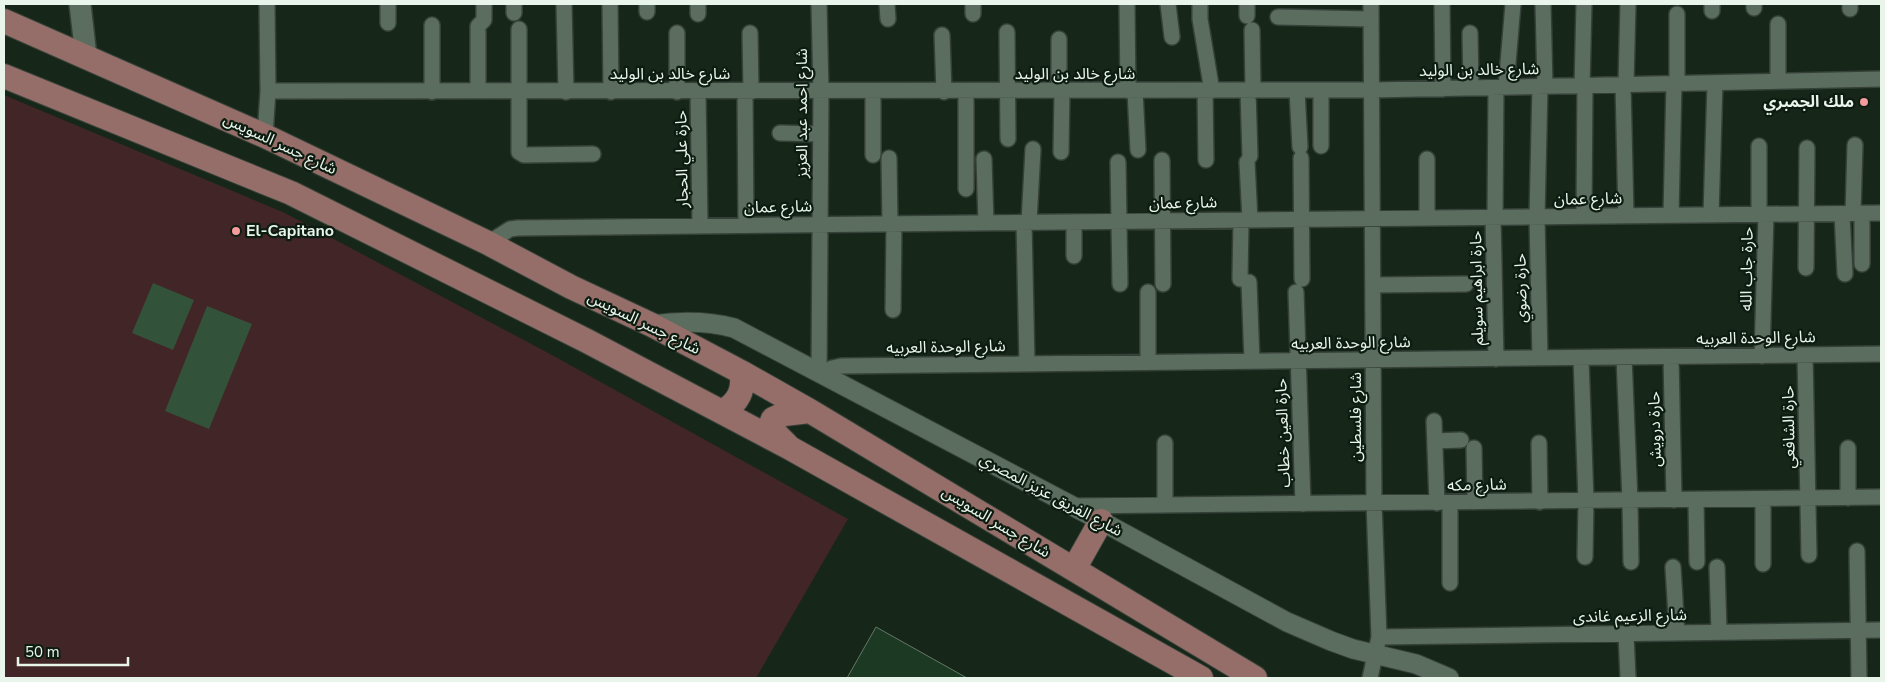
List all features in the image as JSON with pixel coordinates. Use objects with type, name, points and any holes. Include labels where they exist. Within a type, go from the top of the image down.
[{"type":"main road","points":[[80,4],[86,56]]},
{"type":"main road","name":"شارع جسر السويس","points":[[4,21],[265,136],[488,243],[571,287],[652,325],[810,411],[1255,678]]},
{"type":"main road","points":[[4,76],[291,193],[587,341],[790,448],[1201,678]]},
{"type":"main road","points":[[722,412],[729,408],[740,396],[743,380],[741,372]]},
{"type":"main road","points":[[790,448],[775,433],[771,424],[773,419],[784,414],[810,411]]},
{"type":"main road","points":[[1074,569],[1101,521]]},
{"type":"street","points":[[265,136],[268,91],[267,4]]},
{"type":"street","points":[[388,4],[388,23]]},
{"type":"street","points":[[478,92],[478,26],[484,20],[484,4]]},
{"type":"street","points":[[564,4],[566,92]]},
{"type":"street","points":[[610,4],[610,92]]},
{"type":"street","name":"شارع احمد عبد العزيز","points":[[819,4],[821,92],[819,224],[821,374]]},
{"type":"street","points":[[887,4],[888,19]]},
{"type":"street","points":[[1127,4],[1132,91],[1138,150]]},
{"type":"street","points":[[1168,4],[1172,37]]},
{"type":"street","points":[[1200,4],[1208,91],[1206,160]]},
{"type":"street","points":[[1442,4],[1443,89]]},
{"type":"street","name":"حارة رضوي","points":[[1540,358],[1537,217],[1543,4]]},
{"type":"street","points":[[1584,4],[1584,216]]},
{"type":"street","points":[[1626,216],[1625,84],[1628,4]]},
{"type":"street","points":[[1671,215],[1676,83],[1673,9]]},
{"type":"street","name":"حارة ابراهيم سويلم","points":[[1496,358],[1494,217],[1501,87],[1513,10]]},
{"type":"street","points":[[1278,17],[1371,11]]},
{"type":"street","name":"شارع فلسطين","points":[[1370,678],[1378,646],[1374,503],[1371,11]]},
{"type":"street","points":[[1248,17],[1250,91],[1244,281],[1252,361]]},
{"type":"street","points":[[1778,24],[1778,81]]},
{"type":"street","points":[[432,25],[432,92]]},
{"type":"street","points":[[519,29],[519,152],[521,154],[592,154]]},
{"type":"street","points":[[1007,32],[1008,139]]},
{"type":"street","points":[[677,33],[677,92]]},
{"type":"street","points":[[746,225],[750,33]]},
{"type":"street","points":[[1470,33],[1471,88]]},
{"type":"street","points":[[942,35],[944,92]]},
{"type":"street","points":[[1059,39],[1061,152]]},
{"type":"street","name":"شارع خالد بن الوليد","points":[[268,91],[1250,91],[1443,89],[1881,79]]},
{"type":"street","points":[[1711,215],[1714,83]]},
{"type":"street","name":"حارة العين خطاب","points":[[1297,90],[1301,219],[1298,361],[1302,504]]},
{"type":"street","points":[[1321,90],[1321,146]]},
{"type":"street","name":"حارة علي الحجار","points":[[698,92],[700,226]]},
{"type":"street","points":[[873,92],[873,155]]},
{"type":"street","points":[[966,92],[966,189]]},
{"type":"street","points":[[780,133],[820,134]]},
{"type":"street","points":[[1844,274],[1852,213],[1855,145]]},
{"type":"street","name":"حارة جاب الله","points":[[1760,146],[1762,356]]},
{"type":"street","points":[[1806,268],[1807,148]]},
{"type":"street","points":[[1027,364],[1027,222],[1033,149]]},
{"type":"street","points":[[889,158],[893,310]]},
{"type":"street","points":[[984,159],[986,223]]},
{"type":"street","points":[[1427,159],[1427,218]]},
{"type":"street","points":[[1162,160],[1164,221],[1163,284]]},
{"type":"street","points":[[1118,162],[1120,284]]},
{"type":"street","points":[[1852,213],[1862,264]]},
{"type":"street","name":"شارع عمان","points":[[488,243],[510,229],[518,228],[1881,213]]},
{"type":"street","points":[[1074,222],[1074,256]]},
{"type":"street","points":[[1373,285],[1466,284]]},
{"type":"street","points":[[1148,292],[1148,362]]},
{"type":"street","name":"شارع الفريق عزيز المصري","points":[[652,325],[698,322],[734,328],[1074,506],[1287,622],[1331,641],[1378,646],[1449,678]]},
{"type":"street","name":"شارع الوحدة العربيه","points":[[821,374],[841,366],[1881,354]]},
{"type":"street","name":"حارة الشافعي","points":[[1805,355],[1809,554]]},
{"type":"street","points":[[1624,357],[1631,562]]},
{"type":"street","name":"حارة درويش","points":[[1671,357],[1674,500]]},
{"type":"street","points":[[1582,358],[1586,501],[1585,557]]},
{"type":"street","points":[[1434,421],[1444,503],[1450,583]]},
{"type":"street","points":[[1435,441],[1468,444],[1475,502]]},
{"type":"street","points":[[1165,443],[1166,506]]},
{"type":"street","points":[[1539,443],[1540,502]]},
{"type":"street","points":[[1848,448],[1848,498]]},
{"type":"street","name":"شارع مكه","points":[[1074,506],[1881,498]]},
{"type":"street","points":[[1763,499],[1763,564]]},
{"type":"street","points":[[1696,500],[1697,562]]},
{"type":"street","points":[[1857,550],[1859,678]]},
{"type":"street","points":[[1674,567],[1677,633]]},
{"type":"street","points":[[1718,567],[1719,632]]},
{"type":"street","name":"شارع الزعيم غاندى","points":[[1378,646],[1626,634],[1881,630]]},
{"type":"street","points":[[1626,634],[1628,678]]},
{"type":"shaded area","points":[[4,95],[285,213],[552,355],[848,519],[756,678],[4,678]]},
{"type":"shaded area","points":[[153,283],[194,300],[173,350],[132,333]]},
{"type":"shaded area","points":[[207,306],[252,324],[209,429],[165,411]]},
{"type":"building","points":[[876,627],[967,678],[847,678]]},
{"type":"place","name":"ملك الجمبري","points":[[1864,102]]},
{"type":"place","name":"El-Capitano","points":[[236,231]]}]
